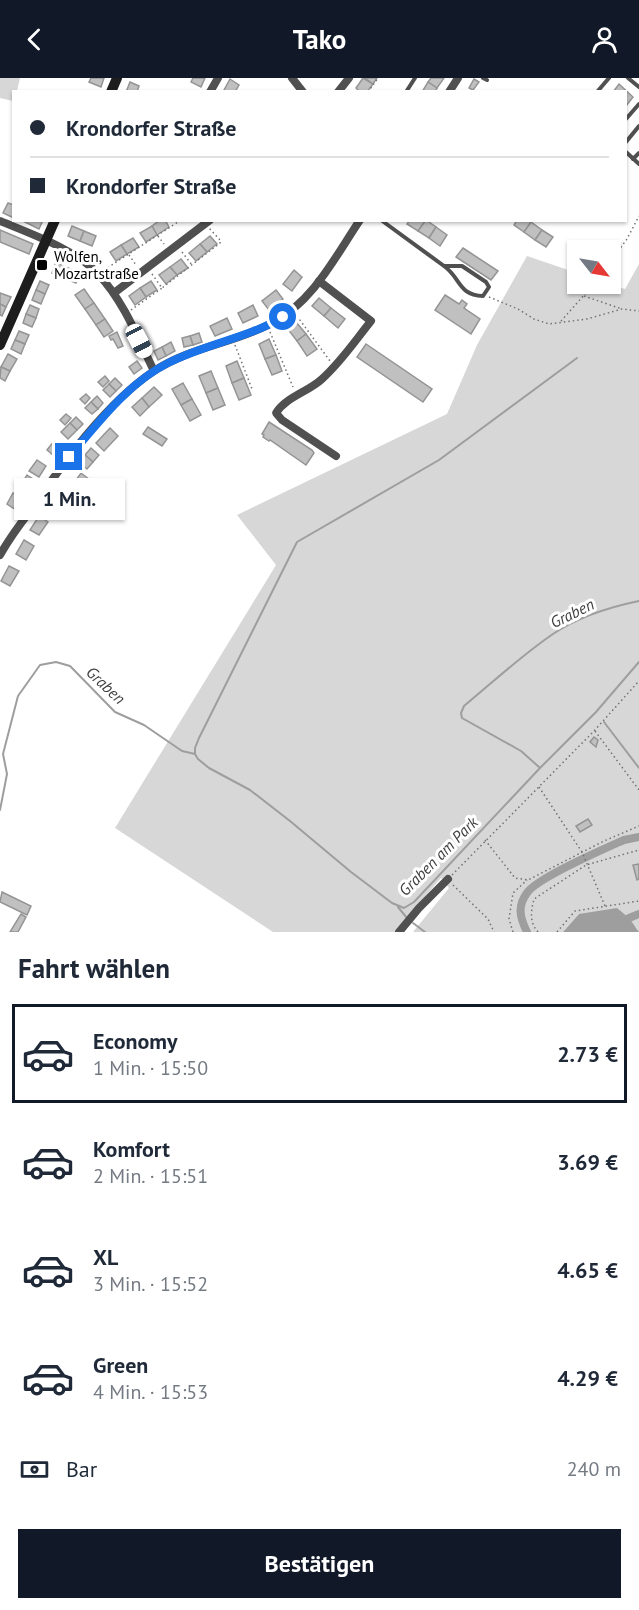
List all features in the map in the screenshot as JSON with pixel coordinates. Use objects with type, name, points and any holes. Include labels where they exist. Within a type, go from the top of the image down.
[{"type":"street","points":[[292,78],[301,90]]},
{"type":"street","points":[[0,221],[46,240],[81,260],[99,274],[114,293],[154,371]]},
{"type":"street","points":[[0,345],[54,222]]},
{"type":"street","points":[[0,555],[57,471],[131,389],[154,371],[177,359],[267,326],[283,317],[306,297],[319,281],[359,222]]},
{"type":"street","points":[[114,293],[208,223]]},
{"type":"street","points":[[319,281],[371,321],[335,367],[320,381],[281,406],[276,413],[282,420],[336,456]]},
{"type":"street","points":[[399,932],[418,908],[448,879]]},
{"type":"lane","points":[[599,90],[609,78]]},
{"type":"lane","points":[[628,78],[639,87]]},
{"type":"lane","points":[[627,118],[639,104]]},
{"type":"lane","points":[[627,141],[639,126]]},
{"type":"lane","points":[[627,153],[639,164]]},
{"type":"lane","points":[[633,159],[639,153]]},
{"type":"lane","points":[[384,222],[444,266],[450,270],[461,287],[471,295],[483,296],[489,287],[486,282],[462,266],[444,266]]},
{"type":"path","points":[[621,247],[639,216]]},
{"type":"path","points":[[99,274],[179,222]]},
{"type":"path","points":[[125,314],[192,266],[221,241],[208,223]]},
{"type":"path","points":[[158,236],[170,252]]},
{"type":"path","points":[[177,247],[192,266]]},
{"type":"path","points":[[129,255],[162,288]]},
{"type":"path","points":[[483,296],[503,302],[534,320],[549,324],[587,319],[622,309]]},
{"type":"path","points":[[560,322],[583,296],[622,309],[639,311]]},
{"type":"path","points":[[297,316],[335,367]]},
{"type":"path","points":[[270,332],[297,396]]},
{"type":"path","points":[[232,338],[252,388]]},
{"type":"path","points":[[494,932],[488,919],[448,879],[594,731],[639,681]]},
{"type":"path","points":[[594,731],[639,790]]},
{"type":"path","points":[[538,786],[582,852],[605,906]]},
{"type":"path","points":[[513,932],[509,919],[513,893],[528,880],[639,826]]},
{"type":"path","points":[[486,840],[515,878],[528,880]]},
{"type":"path","points":[[538,932],[530,915],[534,899],[587,865],[639,850]]},
{"type":"path","points":[[557,932],[575,911],[639,902]]},
{"type":"shaded area","points":[[0,78],[20,78],[17,90],[12,90],[12,101],[0,98]]},
{"type":"shaded area","points":[[527,256],[567,270],[567,294],[621,294],[621,288],[625,289],[639,264],[639,932],[636,927],[579,914],[563,932],[413,932],[449,888],[441,878],[394,932],[273,932],[115,828],[276,565],[237,515],[447,414],[477,345]]},
{"type":"shaded area","points":[[617,908],[629,918],[639,932],[563,932],[579,914]]},
{"type":"building","points":[[91,78],[104,78],[101,87],[89,82]]},
{"type":"building","points":[[193,78],[205,78],[201,87],[191,82]]},
{"type":"building","points":[[363,78],[373,84],[368,90],[356,88]]},
{"type":"building","points":[[365,78],[377,78],[373,84]]},
{"type":"building","points":[[431,78],[444,78],[437,88],[428,82]]},
{"type":"building","points":[[230,79],[239,85],[236,90],[224,90]]},
{"type":"building","points":[[474,79],[479,82],[473,90],[469,88]]},
{"type":"building","points":[[130,82],[139,86],[138,90],[127,90]]},
{"type":"building","points":[[428,82],[437,88],[436,90],[423,90]]},
{"type":"building","points":[[619,84],[625,90],[614,90]]},
{"type":"building","points":[[627,91],[633,97],[627,105]]},
{"type":"building","points":[[8,203],[12,204],[12,217],[3,213]]},
{"type":"building","points":[[25,222],[42,222],[39,229]]},
{"type":"building","points":[[157,222],[166,222],[169,227],[157,235],[152,226]]},
{"type":"building","points":[[408,222],[425,222],[418,231],[407,224]]},
{"type":"building","points":[[425,222],[436,227],[429,238],[418,231]]},
{"type":"building","points":[[516,222],[531,222],[524,232],[514,225]]},
{"type":"building","points":[[531,222],[542,230],[535,240],[524,232]]},
{"type":"building","points":[[72,226],[84,231],[80,241],[68,236]]},
{"type":"building","points":[[152,226],[157,235],[146,242],[140,233]]},
{"type":"building","points":[[436,227],[447,235],[440,246],[429,238]]},
{"type":"building","points":[[0,230],[33,244],[29,254],[0,242]]},
{"type":"building","points":[[542,230],[553,237],[546,247],[535,240]]},
{"type":"building","points":[[84,231],[96,236],[92,246],[80,241]]},
{"type":"building","points":[[210,236],[217,244],[207,252],[200,244]]},
{"type":"building","points":[[133,238],[139,247],[127,254],[121,245]]},
{"type":"building","points":[[200,244],[207,252],[196,261],[189,253]]},
{"type":"building","points":[[121,245],[127,254],[116,261],[110,252]]},
{"type":"building","points":[[463,248],[498,271],[491,280],[456,257]]},
{"type":"building","points":[[181,259],[188,268],[177,275],[170,267]]},
{"type":"building","points":[[56,262],[68,268],[64,278],[52,273]]},
{"type":"building","points":[[170,267],[177,275],[166,284],[159,275]]},
{"type":"building","points":[[68,268],[80,273],[76,283],[64,278]]},
{"type":"building","points":[[294,270],[302,277],[292,291],[283,284]]},
{"type":"building","points":[[40,281],[49,285],[45,294],[36,290]]},
{"type":"building","points":[[151,281],[157,290],[146,297],[140,288]]},
{"type":"building","points":[[140,288],[146,297],[135,305],[129,296]]},
{"type":"building","points":[[84,289],[94,303],[85,309],[75,295]]},
{"type":"building","points":[[36,290],[45,294],[41,304],[32,300]]},
{"type":"building","points":[[276,290],[283,299],[269,310],[262,301]]},
{"type":"building","points":[[0,293],[11,297],[6,307],[0,304]]},
{"type":"building","points":[[445,295],[459,304],[462,300],[467,304],[464,308],[480,319],[471,334],[435,310]]},
{"type":"building","points":[[319,298],[331,308],[324,316],[312,306]]},
{"type":"building","points":[[94,303],[105,319],[96,325],[85,309]]},
{"type":"building","points":[[0,304],[6,307],[2,316],[0,315]]},
{"type":"building","points":[[30,305],[39,309],[36,318],[26,314]]},
{"type":"building","points":[[253,305],[258,316],[243,323],[238,313]]},
{"type":"building","points":[[331,308],[345,319],[338,328],[324,316]]},
{"type":"building","points":[[26,314],[36,318],[32,327],[23,323]]},
{"type":"building","points":[[227,318],[232,329],[215,336],[210,326]]},
{"type":"building","points":[[105,319],[113,331],[104,337],[96,325]]},
{"type":"building","points":[[296,322],[306,334],[297,341],[287,328]]},
{"type":"building","points":[[19,331],[29,335],[25,344],[15,340]]},
{"type":"building","points":[[117,332],[123,346],[118,348],[109,336]]},
{"type":"building","points":[[199,333],[202,342],[193,345],[190,336]]},
{"type":"building","points":[[306,334],[317,349],[307,356],[297,341]]},
{"type":"building","points":[[190,336],[193,345],[184,347],[182,338]]},
{"type":"building","points":[[269,339],[276,355],[265,359],[259,344]]},
{"type":"building","points":[[15,340],[25,344],[21,354],[11,349]]},
{"type":"building","points":[[171,342],[175,351],[166,356],[162,347]]},
{"type":"building","points":[[366,344],[432,389],[423,402],[357,357]]},
{"type":"building","points":[[162,347],[166,356],[158,360],[154,351]]},
{"type":"building","points":[[8,354],[17,359],[10,371],[1,367]]},
{"type":"building","points":[[276,355],[282,371],[272,375],[265,359]]},
{"type":"building","points":[[137,361],[142,368],[134,374],[129,367]]},
{"type":"building","points":[[237,361],[244,378],[232,383],[226,366]]},
{"type":"building","points":[[1,367],[10,371],[5,381],[0,378]]},
{"type":"building","points":[[211,371],[218,388],[206,393],[199,376]]},
{"type":"building","points":[[105,376],[109,381],[103,387],[98,382]]},
{"type":"building","points":[[115,378],[122,385],[116,391],[109,384]]},
{"type":"building","points":[[244,378],[251,395],[239,400],[232,383]]},
{"type":"building","points":[[183,383],[192,399],[181,405],[172,389]]},
{"type":"building","points":[[109,384],[116,391],[110,397],[103,390]]},
{"type":"building","points":[[154,387],[162,395],[149,407],[142,398]]},
{"type":"building","points":[[218,388],[225,405],[213,410],[206,393]]},
{"type":"building","points":[[86,394],[90,398],[85,404],[80,399]]},
{"type":"building","points":[[97,396],[103,403],[98,409],[91,402]]},
{"type":"building","points":[[142,398],[149,407],[140,416],[132,407]]},
{"type":"building","points":[[192,399],[201,415],[190,421],[181,405]]},
{"type":"building","points":[[91,402],[98,409],[92,414],[85,408]]},
{"type":"building","points":[[66,414],[71,418],[65,425],[60,420]]},
{"type":"building","points":[[76,417],[83,424],[77,430],[70,423]]},
{"type":"building","points":[[269,422],[312,450],[314,453],[306,465],[263,437],[262,434]]},
{"type":"building","points":[[70,423],[77,430],[68,439],[61,432]]},
{"type":"building","points":[[148,427],[167,439],[162,446],[143,434]]},
{"type":"building","points":[[110,428],[118,436],[104,451],[96,443]]},
{"type":"building","points":[[54,441],[62,447],[54,456],[47,450]]},
{"type":"building","points":[[91,448],[99,455],[93,462],[85,455]]},
{"type":"building","points":[[85,455],[93,462],[87,469],[79,462]]},
{"type":"building","points":[[37,460],[46,466],[39,477],[29,471]]},
{"type":"building","points":[[81,473],[90,480],[86,487],[76,480]]},
{"type":"building","points":[[27,475],[36,481],[30,489],[22,483]]},
{"type":"building","points":[[68,481],[78,487],[74,493],[78,495],[74,501],[60,493]]},
{"type":"building","points":[[22,483],[30,489],[25,496],[17,491]]},
{"type":"building","points":[[13,493],[23,499],[16,510],[7,504]]},
{"type":"building","points":[[49,497],[56,501],[50,511],[43,506]]},
{"type":"building","points":[[39,516],[48,522],[39,535],[30,530]]},
{"type":"building","points":[[24,540],[34,546],[26,560],[16,554]]},
{"type":"building","points":[[9,566],[19,571],[10,586],[1,581]]},
{"type":"building","points":[[594,737],[598,740],[596,747],[590,742]]},
{"type":"building","points":[[588,819],[592,825],[580,832],[576,826]]},
{"type":"building","points":[[639,864],[639,879],[637,880],[633,865]]},
{"type":"building","points":[[2,892],[31,906],[27,915],[0,902]]},
{"type":"building","points":[[21,914],[26,917],[18,932],[10,932]]},
{"type":"waterway","points":[[195,754],[199,738],[297,542],[439,460],[577,358]]},
{"type":"waterway","name":"Graben","points":[[539,767],[521,751],[462,718],[461,713],[464,706],[553,634],[594,613],[639,601]]},
{"type":"waterway","name":"Graben","points":[[0,810],[7,774],[3,754],[18,696],[40,665],[56,662],[70,666],[115,712],[144,725],[182,751],[195,754]]},
{"type":"waterway","name":"Graben am Park","points":[[195,754],[209,768],[250,790],[351,872],[392,903],[404,908],[414,902],[596,712],[639,662]]},
{"type":"waterway","name":"Graben am Park","points":[[604,722],[639,768]]},
{"type":"waterway","points":[[527,932],[521,917],[521,907],[524,898],[533,887],[587,857],[624,840],[639,837]]},
{"type":"waterway","points":[[398,907],[407,918]]},
{"type":"waterway","points":[[629,918],[639,914]]},
{"type":"waterway","points":[[413,923],[425,932]]},
{"type":"place","name":"Wolfen, Mozartstraße","points":[[42,265]]},
{"type":"route","points":[[69,457],[107,413],[138,382],[156,370],[177,359],[267,326],[283,317]]}]
